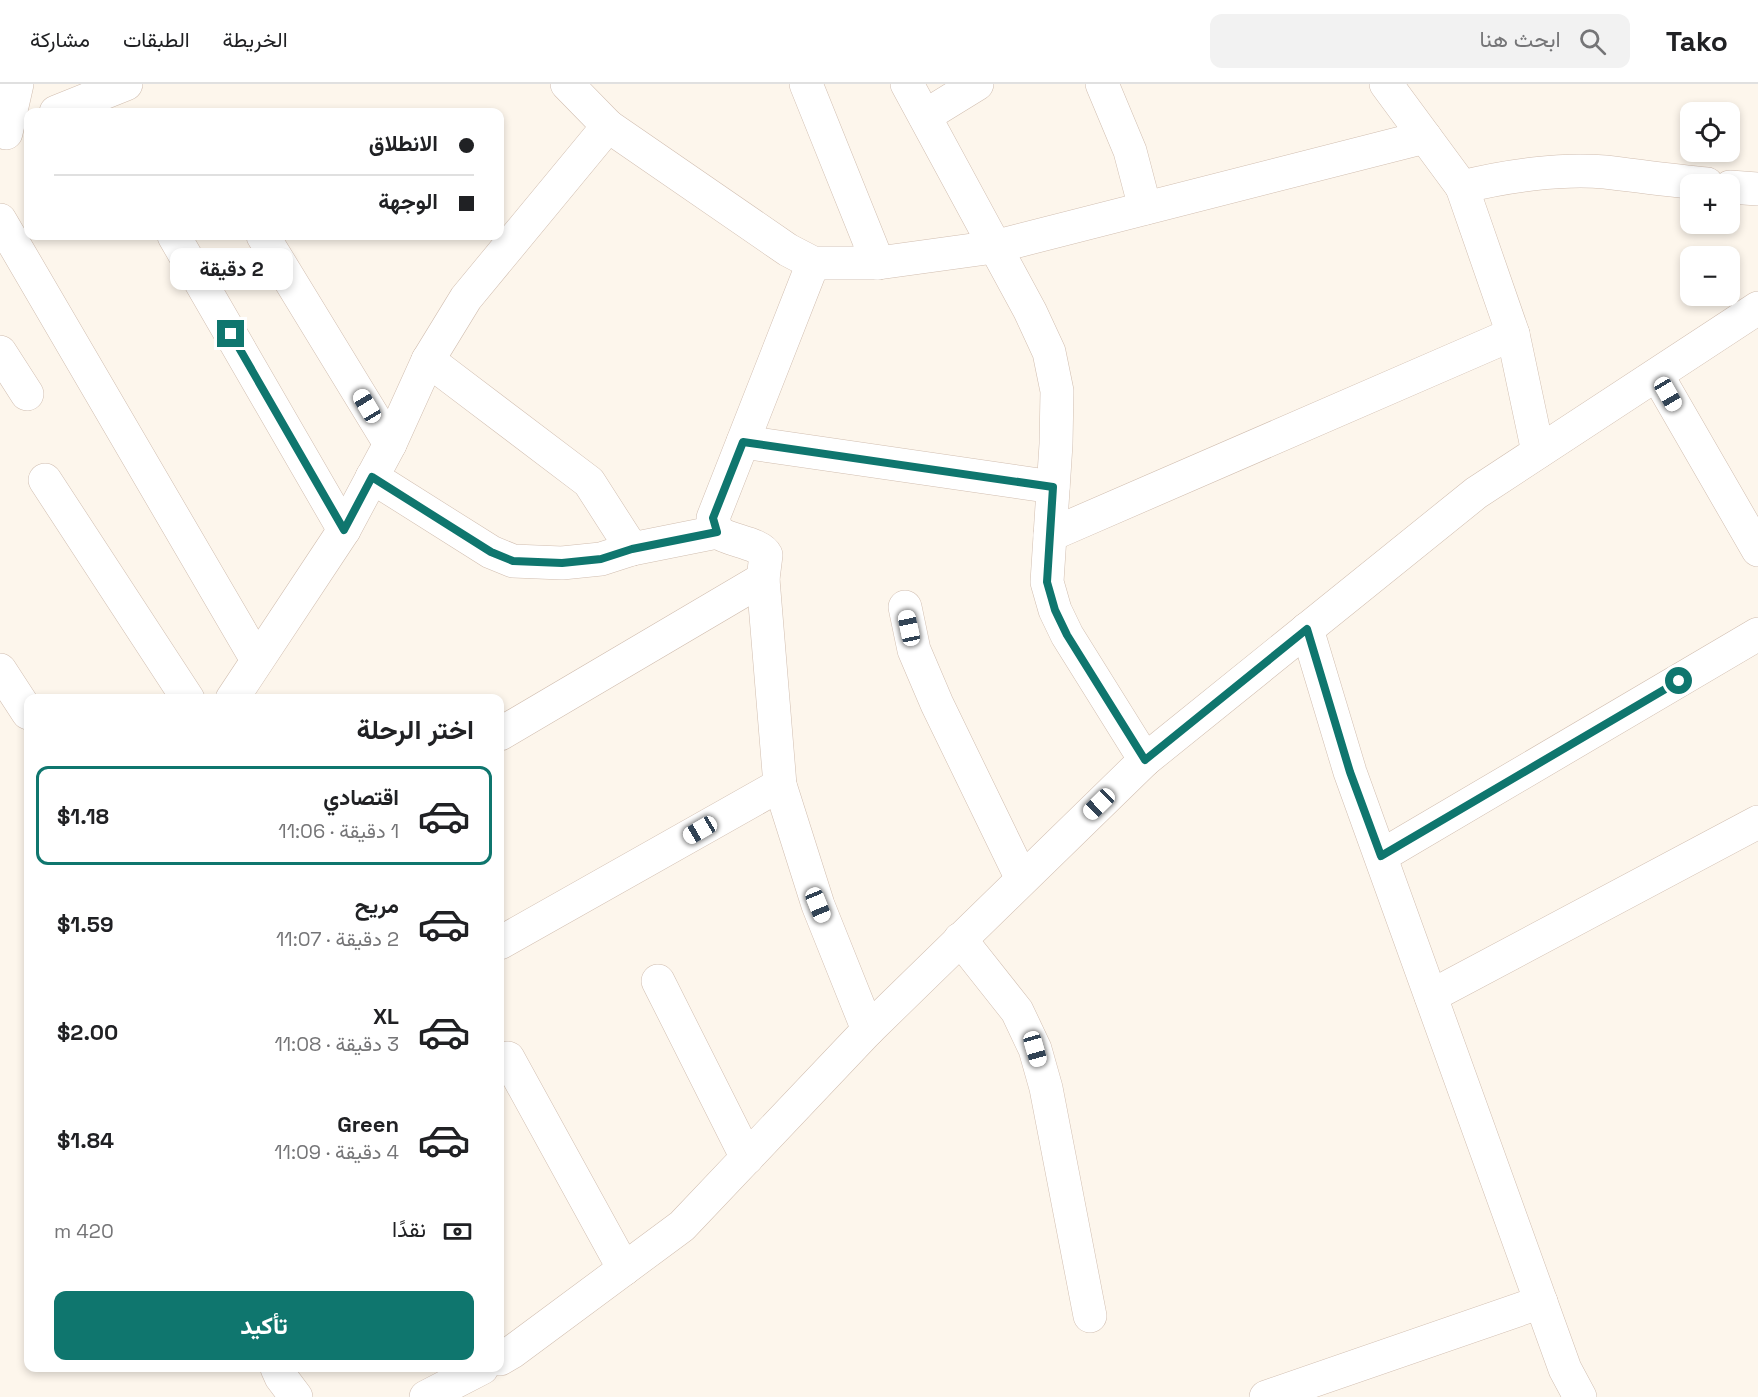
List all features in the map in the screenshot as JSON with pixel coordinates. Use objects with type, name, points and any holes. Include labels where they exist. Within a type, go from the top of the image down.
[{"type":"street","points":[[11,131],[17,84]]},
{"type":"street","points":[[78,108],[98,104],[126,84]]},
{"type":"street","points":[[567,84],[608,126],[788,250],[813,263],[878,263],[994,247],[1425,137]]},
{"type":"street","points":[[806,84],[878,263]]},
{"type":"street","points":[[907,84],[1029,310],[1049,352],[1058,391],[1047,582],[1055,610],[1067,635],[1145,760]]},
{"type":"street","points":[[925,116],[977,84]]},
{"type":"street","points":[[1102,84],[1130,151],[1145,208]]},
{"type":"street","points":[[1386,84],[1462,187],[1513,334],[1538,452]]},
{"type":"street","points":[[235,694],[344,530],[390,444],[428,360],[466,298],[608,126]]},
{"type":"street","points":[[1462,187],[1487,181],[1569,171],[1604,172],[1680,181]]},
{"type":"street","points":[[1740,188],[1758,189]]},
{"type":"street","points":[[0,220],[257,660]]},
{"type":"street","points":[[176,240],[344,530]]},
{"type":"street","points":[[265,240],[390,444]]},
{"type":"street","points":[[717,532],[713,518],[813,263]]},
{"type":"street","points":[[504,1357],[682,1226],[868,1030],[1145,760],[1476,493],[1758,309]]},
{"type":"street","points":[[1050,535],[1513,334]]},
{"type":"street","points":[[0,352],[27,394]]},
{"type":"street","points":[[428,360],[589,482],[632,549]]},
{"type":"street","points":[[1657,375],[1758,550]]},
{"type":"street","points":[[743,442],[1053,487]]},
{"type":"street","points":[[372,477],[491,552],[513,561],[562,563],[601,559],[632,549],[717,532],[764,551],[767,560],[763,579],[780,785],[818,905],[868,1030]]},
{"type":"street","points":[[45,480],[185,694]]},
{"type":"street","points":[[504,732],[763,579]]},
{"type":"street","points":[[905,607],[914,650],[937,704],[1022,879]]},
{"type":"street","points":[[1307,629],[1350,772],[1565,1369],[1580,1397]]},
{"type":"street","points":[[1381,856],[1758,634]]},
{"type":"street","points":[[0,670],[24,707]]},
{"type":"street","points":[[504,942],[780,785]]},
{"type":"street","points":[[1431,996],[1758,822]]},
{"type":"street","points":[[960,939],[1017,1011],[1035,1049],[1046,1088],[1090,1316]]},
{"type":"street","points":[[658,981],[747,1158]]},
{"type":"street","points":[[508,1058],[624,1269]]},
{"type":"street","points":[[1266,1397],[1299,1391],[1541,1302]]},
{"type":"street","points":[[279,1372],[296,1397]]},
{"type":"street","points":[[435,1395],[475,1372]]},
{"type":"route","points":[[231,334],[344,530],[372,477],[491,552],[513,561],[562,563],[601,559],[632,549],[717,532],[713,518],[743,442],[1053,487],[1047,582],[1055,610],[1067,635],[1145,760],[1307,629],[1350,772],[1381,856],[1679,681]]}]
